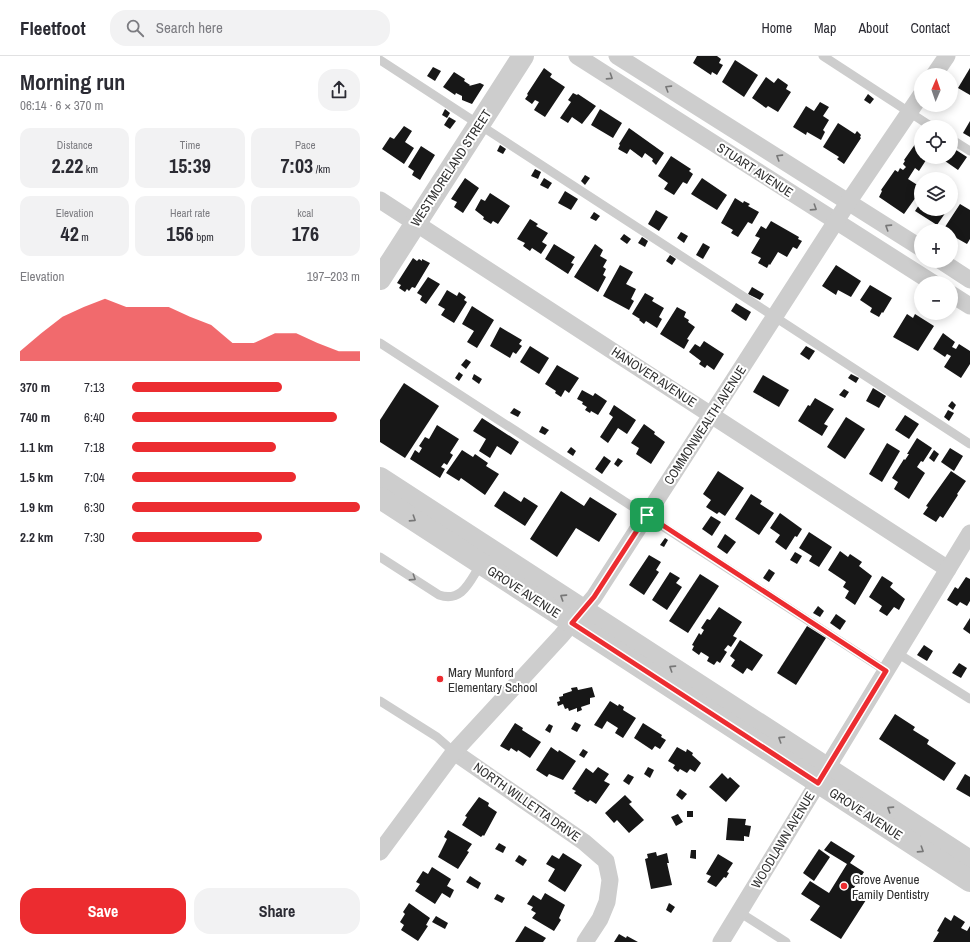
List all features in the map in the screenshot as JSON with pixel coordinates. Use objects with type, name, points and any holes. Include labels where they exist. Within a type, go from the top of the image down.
[{"type":"street","name":"WESTMORELAND STREET","points":[[380,280],[523,56]]},
{"type":"street","name":"STUART AVENUE","points":[[577,56],[922,276]]},
{"type":"street","name":"STUART AVENUE","points":[[617,56],[914,243]]},
{"type":"street","points":[[939,68],[947,56]]},
{"type":"street","name":"COMMONWEALTH AVENUE","points":[[380,852],[454,752],[578,617],[594,597],[776,317],[849,201],[914,106]]},
{"type":"street","name":"HANOVER AVENUE","points":[[380,200],[712,414],[948,570]]},
{"type":"street","points":[[952,268],[970,280]]},
{"type":"street","points":[[958,298],[970,306]]},
{"type":"street","name":"GROVE AVENUE","points":[[380,478],[578,617],[822,776],[970,881]]},
{"type":"street","name":"GROVE AVENUE","points":[[380,498],[481,564],[578,617]]},
{"type":"street","name":"WOODLAWN AVENUE","points":[[721,942],[970,533]]},
{"type":"street","name":"NORTH WILLETTA DRIVE","points":[[454,752],[584,842],[599,854],[606,862],[609,870],[610,890],[607,902],[600,919],[585,942]]},
{"type":"street","name":"GROVE AVENUE","points":[[822,776],[970,861]]},
{"type":"lane","points":[[823,56],[920,120]]},
{"type":"lane","points":[[380,60],[970,444]]},
{"type":"lane","points":[[958,143],[970,151]]},
{"type":"lane","points":[[380,343],[886,671]]},
{"type":"lane","points":[[380,556],[439,595],[445,597],[458,595],[464,589],[481,564]]},
{"type":"lane","points":[[897,653],[970,699]]},
{"type":"lane","points":[[380,701],[438,737],[454,752]]},
{"type":"lane","points":[[739,912],[786,942]]},
{"type":"building","points":[[697,56],[717,56],[721,59],[719,63],[723,65],[717,75],[712,72],[711,75],[693,63]]},
{"type":"building","points":[[735,60],[758,75],[744,97],[722,82]]},
{"type":"building","points":[[433,67],[441,71],[435,81],[427,76]]},
{"type":"building","points":[[544,68],[552,74],[550,77],[565,87],[545,117],[534,110],[539,102],[535,100],[532,104],[525,99]]},
{"type":"building","points":[[970,68],[970,95],[958,88]]},
{"type":"building","points":[[454,72],[465,79],[464,81],[470,85],[469,86],[480,83],[484,85],[472,104],[462,100],[462,96],[456,93],[455,95],[443,87]]},
{"type":"building","points":[[766,77],[774,83],[778,78],[788,85],[786,89],[791,92],[778,112],[768,106],[766,108],[752,98]]},
{"type":"building","points":[[573,93],[578,94],[596,106],[582,124],[572,117],[568,123],[560,118],[571,102],[568,100]]},
{"type":"building","points":[[868,94],[874,99],[870,104],[864,100]]},
{"type":"building","points":[[820,102],[829,107],[823,116],[829,120],[823,130],[825,132],[821,140],[807,132],[806,135],[793,127],[806,106],[814,111]]},
{"type":"building","points":[[445,109],[450,113],[447,118],[442,115]]},
{"type":"building","points":[[600,109],[622,123],[613,138],[591,125]]},
{"type":"building","points":[[449,117],[456,121],[450,129],[444,125]]},
{"type":"building","points":[[970,121],[970,137],[963,133]]},
{"type":"building","points":[[838,123],[855,134],[857,131],[861,135],[861,138],[844,164],[837,159],[839,157],[823,147]]},
{"type":"building","points":[[404,126],[412,131],[405,142],[414,148],[404,164],[382,149],[390,137],[394,139]]},
{"type":"building","points":[[629,128],[664,153],[656,165],[652,161],[653,159],[645,153],[642,158],[630,149],[627,154],[618,149],[619,144]]},
{"type":"building","points":[[500,145],[506,149],[503,154],[497,151]]},
{"type":"building","points":[[421,146],[435,155],[420,180],[412,175],[414,171],[408,167]]},
{"type":"building","points":[[914,146],[914,164],[924,164],[919,171],[915,168],[908,179],[914,183],[914,200],[904,214],[879,197],[882,191],[881,190],[895,170],[898,172],[900,168],[903,170],[906,167],[903,164],[905,161],[904,160]]},
{"type":"building","points":[[958,151],[967,157],[958,170],[949,164],[958,164]]},
{"type":"building","points":[[671,156],[691,169],[689,171],[693,174],[687,184],[683,182],[674,195],[664,189],[668,183],[658,176]]},
{"type":"building","points":[[535,169],[541,172],[538,179],[531,176]]},
{"type":"building","points":[[585,175],[590,178],[585,185],[581,181]]},
{"type":"building","points":[[465,178],[479,188],[463,213],[454,207],[457,202],[451,199]]},
{"type":"building","points":[[544,178],[552,183],[548,189],[540,185]]},
{"type":"building","points":[[702,178],[727,195],[717,210],[691,194]]},
{"type":"building","points":[[565,191],[578,199],[571,210],[558,203]]},
{"type":"building","points":[[490,193],[510,206],[498,224],[493,221],[491,224],[483,219],[484,217],[475,210],[481,199],[485,201]]},
{"type":"building","points":[[735,198],[743,203],[744,201],[750,204],[748,206],[759,212],[752,224],[748,222],[738,237],[731,233],[733,230],[721,223]]},
{"type":"building","points":[[960,204],[970,210],[970,239],[967,244],[958,239],[958,224],[947,224],[952,216],[958,216],[958,207]]},
{"type":"building","points":[[656,210],[668,217],[659,231],[648,224]]},
{"type":"building","points":[[594,212],[600,216],[596,221],[590,218]]},
{"type":"building","points":[[923,216],[943,216],[938,224]]},
{"type":"building","points":[[530,219],[538,224],[536,226],[548,233],[542,242],[547,245],[541,254],[532,248],[530,251],[523,246],[525,243],[517,239]]},
{"type":"building","points":[[771,221],[799,237],[798,239],[802,241],[797,249],[793,247],[787,257],[778,252],[767,268],[758,263],[761,258],[751,253],[760,238],[755,236],[761,226],[766,229]]},
{"type":"building","points":[[681,232],[688,236],[684,243],[677,238]]},
{"type":"building","points":[[624,234],[631,239],[627,244],[620,239]]},
{"type":"building","points":[[642,237],[648,241],[645,247],[638,243]]},
{"type":"building","points":[[703,243],[710,247],[703,259],[696,255]]},
{"type":"building","points":[[554,244],[575,257],[571,263],[574,264],[568,274],[545,259]]},
{"type":"building","points":[[595,244],[603,250],[600,256],[607,260],[603,267],[606,269],[603,275],[606,277],[598,292],[574,277]]},
{"type":"building","points":[[670,255],[676,259],[672,265],[666,261]]},
{"type":"building","points":[[413,258],[417,261],[419,259],[422,261],[422,259],[430,263],[415,288],[412,287],[409,291],[407,289],[405,292],[399,288],[401,285],[397,283]]},
{"type":"building","points":[[620,265],[633,272],[626,284],[636,289],[631,299],[634,301],[629,310],[603,296]]},
{"type":"building","points":[[836,265],[861,281],[851,297],[838,290],[836,295],[822,286]]},
{"type":"building","points":[[428,277],[440,284],[426,304],[420,300],[422,296],[417,293]]},
{"type":"building","points":[[870,285],[892,298],[879,317],[870,312],[872,308],[860,300]]},
{"type":"building","points":[[752,287],[764,294],[760,300],[748,294]]},
{"type":"building","points":[[447,290],[457,296],[459,292],[466,297],[464,300],[467,302],[454,323],[441,315],[445,309],[438,305]]},
{"type":"building","points":[[645,293],[654,298],[652,301],[664,308],[659,317],[662,319],[657,328],[646,321],[644,324],[639,320],[640,319],[632,314]]},
{"type":"building","points":[[736,303],[751,312],[746,321],[731,311]]},
{"type":"building","points":[[472,306],[494,320],[477,348],[467,342],[474,331],[462,324]]},
{"type":"building","points":[[677,307],[686,312],[684,317],[695,327],[687,339],[689,340],[684,349],[660,334]]},
{"type":"building","points":[[907,314],[913,318],[914,316],[914,320],[924,320],[934,326],[918,351],[893,337]]},
{"type":"building","points":[[500,327],[522,340],[519,344],[522,346],[516,354],[513,352],[510,358],[490,346]]},
{"type":"building","points":[[943,333],[955,342],[952,347],[956,349],[959,344],[970,351],[970,364],[961,378],[944,367],[951,356],[947,354],[945,357],[933,349]]},
{"type":"building","points":[[704,341],[724,354],[714,370],[707,365],[705,368],[699,364],[701,361],[689,352],[695,344],[700,347]]},
{"type":"building","points":[[530,346],[549,358],[539,374],[520,362]]},
{"type":"building","points":[[806,346],[815,351],[809,360],[800,354]]},
{"type":"building","points":[[466,359],[471,362],[466,369],[461,365]]},
{"type":"building","points":[[557,365],[579,378],[569,393],[565,390],[561,397],[555,393],[556,391],[545,384]]},
{"type":"building","points":[[459,372],[463,375],[459,381],[455,378]]},
{"type":"building","points":[[474,374],[482,379],[479,384],[472,379]]},
{"type":"building","points":[[851,374],[859,378],[856,383],[848,378]]},
{"type":"building","points":[[763,375],[789,390],[779,407],[753,392]]},
{"type":"building","points":[[404,383],[439,406],[405,458],[380,442],[380,420]]},
{"type":"building","points":[[873,388],[886,396],[879,408],[866,401]]},
{"type":"building","points":[[844,389],[849,392],[845,398],[839,395]]},
{"type":"building","points":[[582,390],[593,396],[595,393],[607,401],[598,415],[591,411],[590,413],[585,410],[587,407],[582,404],[583,402],[577,399]]},
{"type":"building","points":[[815,398],[834,409],[824,424],[828,426],[822,436],[798,421],[808,405],[810,406]]},
{"type":"building","points":[[952,401],[956,405],[953,410],[948,406]]},
{"type":"building","points":[[614,405],[636,420],[627,434],[618,428],[608,443],[600,437],[613,417],[609,414]]},
{"type":"building","points":[[514,408],[521,412],[518,417],[510,413]]},
{"type":"building","points":[[948,410],[954,413],[949,421],[944,417]]},
{"type":"building","points":[[905,415],[919,424],[909,439],[895,430]]},
{"type":"building","points":[[846,417],[865,429],[845,459],[827,447]]},
{"type":"building","points":[[482,418],[519,442],[511,455],[497,446],[490,458],[479,451],[486,439],[473,431]]},
{"type":"building","points":[[644,424],[665,442],[651,464],[636,454],[639,448],[631,443]]},
{"type":"building","points":[[437,425],[459,439],[450,453],[453,455],[447,465],[444,463],[441,467],[445,469],[440,478],[410,459],[415,450],[419,453],[422,448],[419,446],[425,437],[429,439]]},
{"type":"building","points":[[542,426],[549,430],[545,435],[539,432]]},
{"type":"building","points":[[917,438],[932,448],[923,462],[921,461],[917,467],[925,473],[909,499],[894,489],[898,482],[892,478],[909,454],[907,454]]},
{"type":"building","points":[[887,443],[900,451],[882,482],[869,474]]},
{"type":"building","points":[[571,447],[576,451],[573,456],[567,452]]},
{"type":"building","points":[[950,448],[963,456],[954,471],[941,462]]},
{"type":"building","points":[[462,450],[473,457],[475,454],[488,463],[486,466],[499,474],[485,495],[461,478],[459,481],[446,473]]},
{"type":"building","points":[[934,450],[939,454],[934,462],[929,458]]},
{"type":"building","points":[[604,456],[611,461],[602,474],[595,469]]},
{"type":"building","points":[[618,458],[623,461],[618,467],[614,464]]},
{"type":"building","points":[[718,471],[744,488],[725,516],[719,512],[717,514],[706,507],[711,500],[703,494]]},
{"type":"building","points":[[951,471],[966,481],[943,518],[940,516],[936,522],[923,514],[928,507],[926,506]]},
{"type":"building","points":[[504,491],[521,502],[524,497],[538,506],[525,526],[494,506]]},
{"type":"building","points":[[561,491],[584,506],[590,497],[617,514],[599,542],[576,528],[557,557],[530,539]]},
{"type":"building","points":[[751,494],[762,501],[760,504],[774,513],[759,535],[735,519]]},
{"type":"building","points":[[780,513],[802,529],[797,537],[795,536],[786,550],[775,542],[780,535],[770,528]]},
{"type":"building","points":[[711,516],[721,522],[712,536],[702,529]]},
{"type":"building","points":[[809,532],[832,547],[819,567],[809,561],[812,556],[799,548]]},
{"type":"building","points":[[725,534],[736,542],[727,554],[717,547]]},
{"type":"building","points":[[665,538],[668,540],[664,547],[660,545]]},
{"type":"building","points":[[840,551],[848,557],[850,554],[862,562],[859,566],[872,576],[855,605],[845,598],[849,591],[843,587],[846,582],[828,570]]},
{"type":"building","points":[[795,552],[802,556],[797,564],[790,560]]},
{"type":"building","points":[[649,555],[661,562],[656,570],[659,572],[644,595],[629,585]]},
{"type":"building","points":[[769,569],[775,573],[769,582],[763,578]]},
{"type":"building","points":[[670,572],[680,578],[676,583],[682,587],[667,610],[652,600]]},
{"type":"building","points":[[700,574],[719,586],[688,633],[669,621]]},
{"type":"building","points":[[882,576],[893,583],[890,587],[905,599],[899,610],[894,607],[887,616],[879,611],[882,606],[869,597]]},
{"type":"building","points":[[966,577],[970,579],[970,601],[967,606],[960,602],[957,606],[947,600],[955,587],[958,589]]},
{"type":"building","points":[[818,606],[824,611],[820,617],[813,613]]},
{"type":"building","points":[[719,607],[742,622],[733,636],[737,638],[731,647],[728,645],[724,650],[727,652],[720,663],[717,661],[714,665],[707,661],[709,657],[701,652],[699,655],[692,650],[694,646],[692,645],[699,633],[701,635],[704,630],[701,628],[707,619],[710,620]]},
{"type":"building","points":[[836,614],[846,621],[840,630],[830,623]]},
{"type":"building","points":[[970,618],[970,634],[963,629]]},
{"type":"building","points":[[807,626],[826,638],[796,685],[777,673]]},
{"type":"building","points":[[740,640],[763,655],[752,671],[747,668],[743,674],[731,666],[735,660],[730,656]]},
{"type":"building","points":[[924,645],[933,651],[927,661],[917,655]]},
{"type":"building","points":[[959,663],[967,668],[961,678],[952,673]]},
{"type":"building","points":[[577,687],[578,690],[592,687],[595,697],[590,698],[590,704],[581,707],[582,710],[577,712],[577,708],[569,711],[568,708],[565,709],[563,704],[558,706],[557,702],[560,701],[559,697],[572,691],[571,688]]},
{"type":"building","points":[[610,701],[618,706],[619,704],[624,707],[623,710],[636,718],[623,738],[615,733],[618,728],[607,721],[602,729],[594,725]]},
{"type":"building","points":[[895,714],[915,727],[913,730],[929,740],[927,744],[956,763],[944,781],[879,739]]},
{"type":"building","points":[[575,722],[581,725],[577,732],[571,729]]},
{"type":"building","points":[[515,723],[523,728],[522,730],[541,742],[530,758],[518,750],[517,752],[511,748],[509,751],[500,746]]},
{"type":"building","points":[[643,723],[662,735],[661,737],[666,740],[660,749],[655,746],[652,750],[634,738]]},
{"type":"building","points":[[549,724],[553,726],[550,733],[545,730]]},
{"type":"building","points":[[551,747],[558,752],[559,750],[576,761],[563,780],[549,774],[547,777],[536,770]]},
{"type":"building","points":[[677,747],[686,752],[687,749],[693,753],[692,755],[701,763],[695,772],[690,769],[687,773],[680,769],[678,772],[673,768],[675,765],[668,761]]},
{"type":"building","points":[[583,749],[588,752],[584,758],[579,755]]},
{"type":"building","points":[[598,767],[609,774],[604,781],[610,784],[596,804],[590,800],[588,802],[574,793],[576,791],[572,789],[586,768],[593,773]]},
{"type":"building","points":[[648,767],[654,770],[650,778],[644,774]]},
{"type":"building","points":[[722,773],[728,779],[730,777],[740,786],[726,802],[709,787]]},
{"type":"building","points":[[628,774],[634,777],[629,785],[623,781]]},
{"type":"building","points":[[965,774],[970,777],[970,797],[956,789]]},
{"type":"building","points":[[680,789],[687,794],[682,800],[676,795]]},
{"type":"building","points":[[625,795],[632,802],[629,804],[644,820],[629,833],[617,820],[614,823],[605,813]]},
{"type":"building","points":[[479,797],[489,803],[488,806],[497,812],[484,836],[483,835],[481,837],[462,825],[467,817],[465,816]]},
{"type":"building","points":[[687,811],[693,811],[693,817],[687,817]]},
{"type":"building","points":[[678,814],[683,822],[676,826],[671,817]]},
{"type":"building","points":[[728,818],[746,819],[745,825],[751,826],[749,837],[744,836],[744,841],[726,840]]},
{"type":"building","points":[[448,830],[472,844],[467,851],[469,852],[458,869],[438,857],[447,839],[444,837]]},
{"type":"building","name":"Grove Avenue Family Dentistry","points":[[831,841],[855,856],[850,863],[864,872],[852,891],[866,900],[841,939],[810,920],[820,906],[801,894],[810,881],[829,893],[847,864],[824,850]]},
{"type":"building","points":[[499,843],[506,847],[503,853],[495,849]]},
{"type":"building","points":[[819,849],[830,857],[814,881],[803,873]]},
{"type":"building","points":[[691,850],[696,850],[696,859],[690,858]]},
{"type":"building","points":[[656,852],[657,856],[667,853],[669,863],[667,863],[672,885],[651,889],[645,859],[648,858],[647,854]]},
{"type":"building","points":[[563,853],[582,865],[565,892],[548,881],[555,869],[546,864],[552,855],[559,859]]},
{"type":"building","points":[[718,854],[733,863],[727,872],[729,873],[726,878],[724,877],[716,887],[707,882],[711,876],[706,874]]},
{"type":"building","points":[[519,855],[527,860],[523,866],[515,861]]},
{"type":"building","points":[[432,867],[451,879],[447,886],[454,890],[450,898],[442,893],[435,904],[415,891],[420,884],[416,882],[423,871],[428,874]]},
{"type":"building","points":[[470,876],[481,883],[478,889],[466,882]]},
{"type":"building","points":[[545,893],[565,905],[559,918],[561,920],[554,931],[532,918],[536,913],[531,910],[533,907],[527,904],[533,895],[541,900]]},
{"type":"building","points":[[497,894],[505,898],[502,903],[494,899]]},
{"type":"building","points":[[409,903],[430,918],[426,925],[428,926],[418,941],[401,930],[404,925],[400,922],[405,914],[403,912]]},
{"type":"building","points":[[669,903],[675,907],[671,913],[666,910]]},
{"type":"building","points":[[954,915],[965,922],[961,928],[967,931],[970,926],[970,942],[933,942],[945,917],[951,921]]},
{"type":"building","points":[[436,916],[448,923],[445,929],[432,922]]},
{"type":"building","points":[[525,926],[546,938],[543,942],[515,942]]},
{"type":"building","points":[[619,934],[626,938],[627,936],[638,942],[614,942]]},
{"type":"place","name":"Mary Munford Elementary School","points":[[440,679]]},
{"type":"place","name":"Grove Avenue Family Dentistry","points":[[844,886]]},
{"type":"route","points":[[647,515],[886,671],[818,783],[572,623],[594,597],[647,515]]}]
